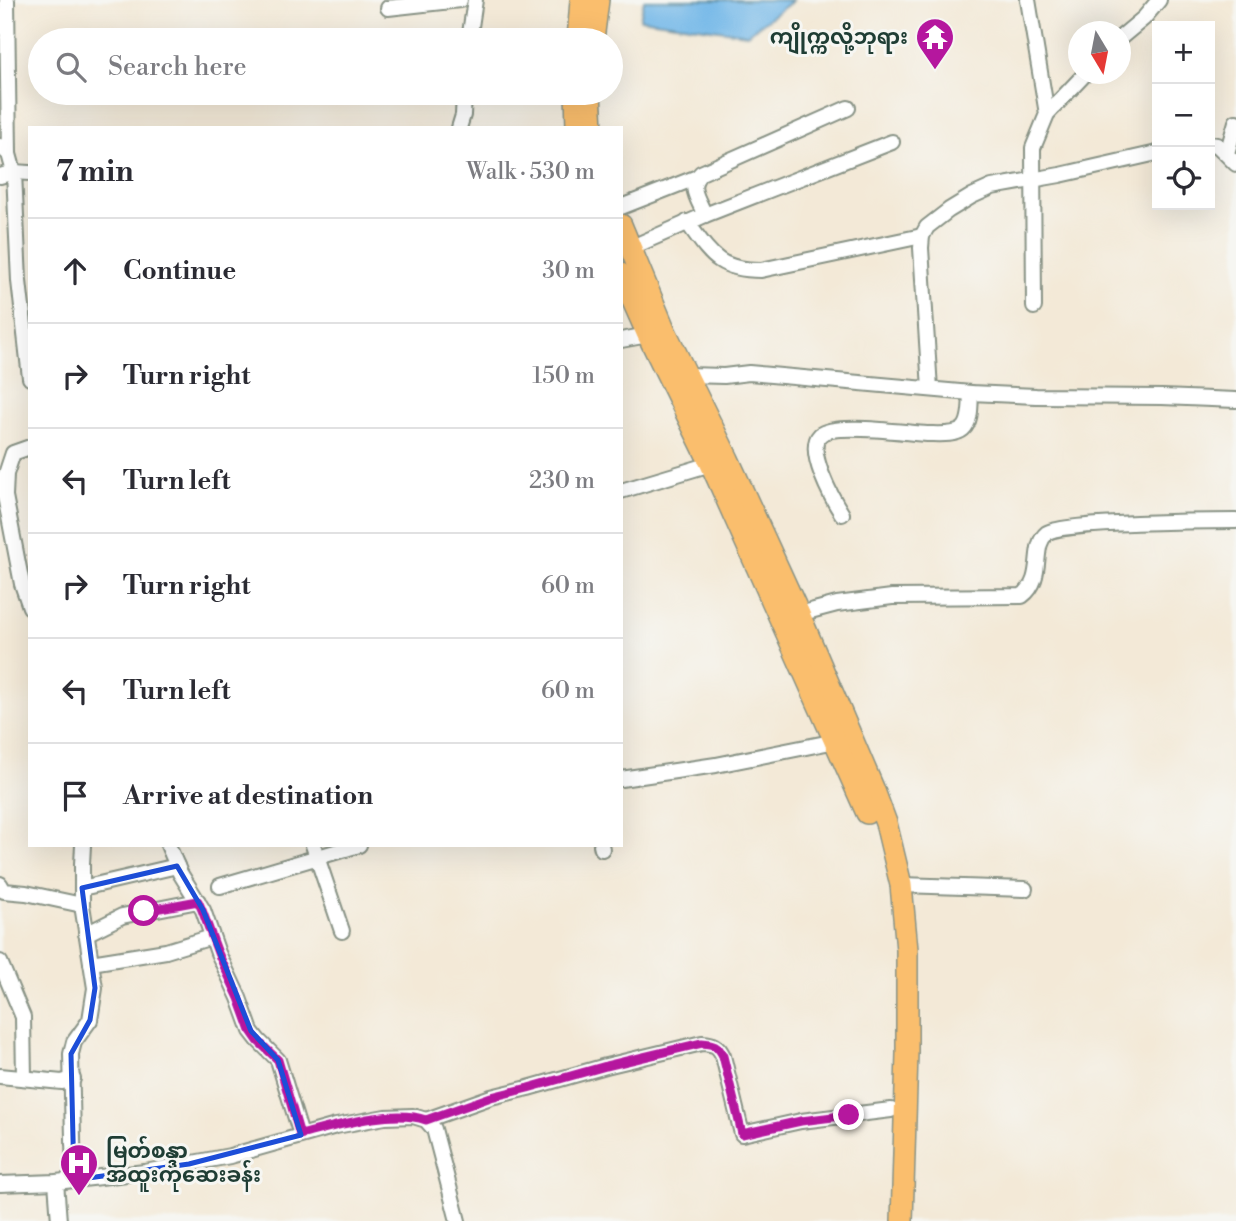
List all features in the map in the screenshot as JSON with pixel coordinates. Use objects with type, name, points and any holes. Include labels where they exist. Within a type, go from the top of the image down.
[{"type":"highway","points":[[579,28],[581,0]]},
{"type":"highway","points":[[594,28],[598,0]]},
{"type":"highway","points":[[576,105],[577,126]]},
{"type":"highway","points":[[591,105],[592,126]]},
{"type":"highway","points":[[623,230],[665,331],[728,459],[799,614],[887,823],[901,885],[907,950],[902,1221]]},
{"type":"highway","points":[[623,279],[711,464],[872,825],[887,885],[893,951],[889,1221]]},
{"type":"street","points":[[7,0],[4,150],[28,360]]},
{"type":"street","points":[[388,8],[460,0]]},
{"type":"street","points":[[471,28],[475,0]]},
{"type":"street","points":[[1028,0],[1047,114]]},
{"type":"street","points":[[1131,29],[1159,0]]},
{"type":"street","points":[[1034,307],[1033,148],[1047,114],[1076,84]]},
{"type":"street","points":[[460,126],[463,105]]},
{"type":"street","points":[[623,206],[695,178],[848,108]]},
{"type":"street","points":[[1234,161],[1236,122]]},
{"type":"street","points":[[630,247],[892,142]]},
{"type":"street","points":[[1215,145],[1234,161]]},
{"type":"street","points":[[930,388],[921,248],[922,236],[927,227],[972,196],[992,187],[1152,154]]},
{"type":"street","points":[[7,174],[28,173]]},
{"type":"street","points":[[695,178],[693,186],[705,215]]},
{"type":"street","points":[[687,222],[711,254],[726,265],[741,270],[761,270],[922,236]]},
{"type":"street","points":[[623,340],[648,335]]},
{"type":"street","points":[[687,375],[724,376],[749,373],[971,393],[1036,396],[1236,400]]},
{"type":"street","points":[[842,514],[829,494],[821,469],[816,449],[819,436],[836,429],[854,428],[936,434],[962,430],[968,423],[971,393]]},
{"type":"street","points":[[28,448],[13,453],[6,474],[5,496],[22,584],[28,601]]},
{"type":"street","points":[[623,490],[711,464]]},
{"type":"street","points":[[799,614],[837,604],[892,597],[1022,596],[1029,592],[1034,583],[1042,540],[1047,533],[1058,528],[1236,521]]},
{"type":"street","points":[[623,779],[716,765],[836,741]]},
{"type":"street","points":[[74,1180],[71,1054],[74,1042],[90,1020],[95,988],[82,905],[83,847]]},
{"type":"street","points":[[169,847],[198,901],[251,1031],[278,1060],[300,1135]]},
{"type":"street","points":[[220,886],[315,852],[346,847]]},
{"type":"street","points":[[315,852],[342,931]]},
{"type":"street","points":[[82,888],[177,866]]},
{"type":"street","points":[[0,885],[4,891],[82,905]]},
{"type":"street","points":[[0,885],[0,902]]},
{"type":"street","points":[[901,885],[1025,889]]},
{"type":"street","points":[[86,934],[122,916],[198,901]]},
{"type":"street","points":[[91,963],[166,951],[212,937]]},
{"type":"street","points":[[0,962],[23,1017],[24,1079]]},
{"type":"street","points":[[426,1120],[491,1097],[702,1043],[719,1047],[723,1056],[742,1134],[801,1121],[891,1110]]},
{"type":"street","points":[[0,1076],[62,1082],[73,1079]]},
{"type":"street","points":[[0,1184],[55,1182],[145,1172],[216,1159],[336,1126],[385,1117],[414,1116],[426,1120],[434,1129],[457,1221]]},
{"type":"street","points":[[55,1182],[59,1221]]},
{"type":"highlighted area","points":[[177,866],[203,910],[251,1031],[278,1060],[301,1135],[189,1164],[74,1180],[71,1054],[90,1020],[95,988],[82,888]]},
{"type":"water","points":[[644,0],[792,0],[747,34],[640,19]]},
{"type":"place","name":"ကျိုက္ကလို့ဘုရား","points":[[935,71]]},
{"type":"place","name":"မြတ်စန္ဒာ အထူးကုဆေးခန်း","points":[[79,1197]]},
{"type":"route","points":[[144,911],[198,901],[251,1031],[278,1060],[300,1135],[385,1117],[404,1115],[426,1120],[491,1097],[702,1043],[719,1047],[723,1056],[742,1134],[801,1121],[849,1115]]}]
